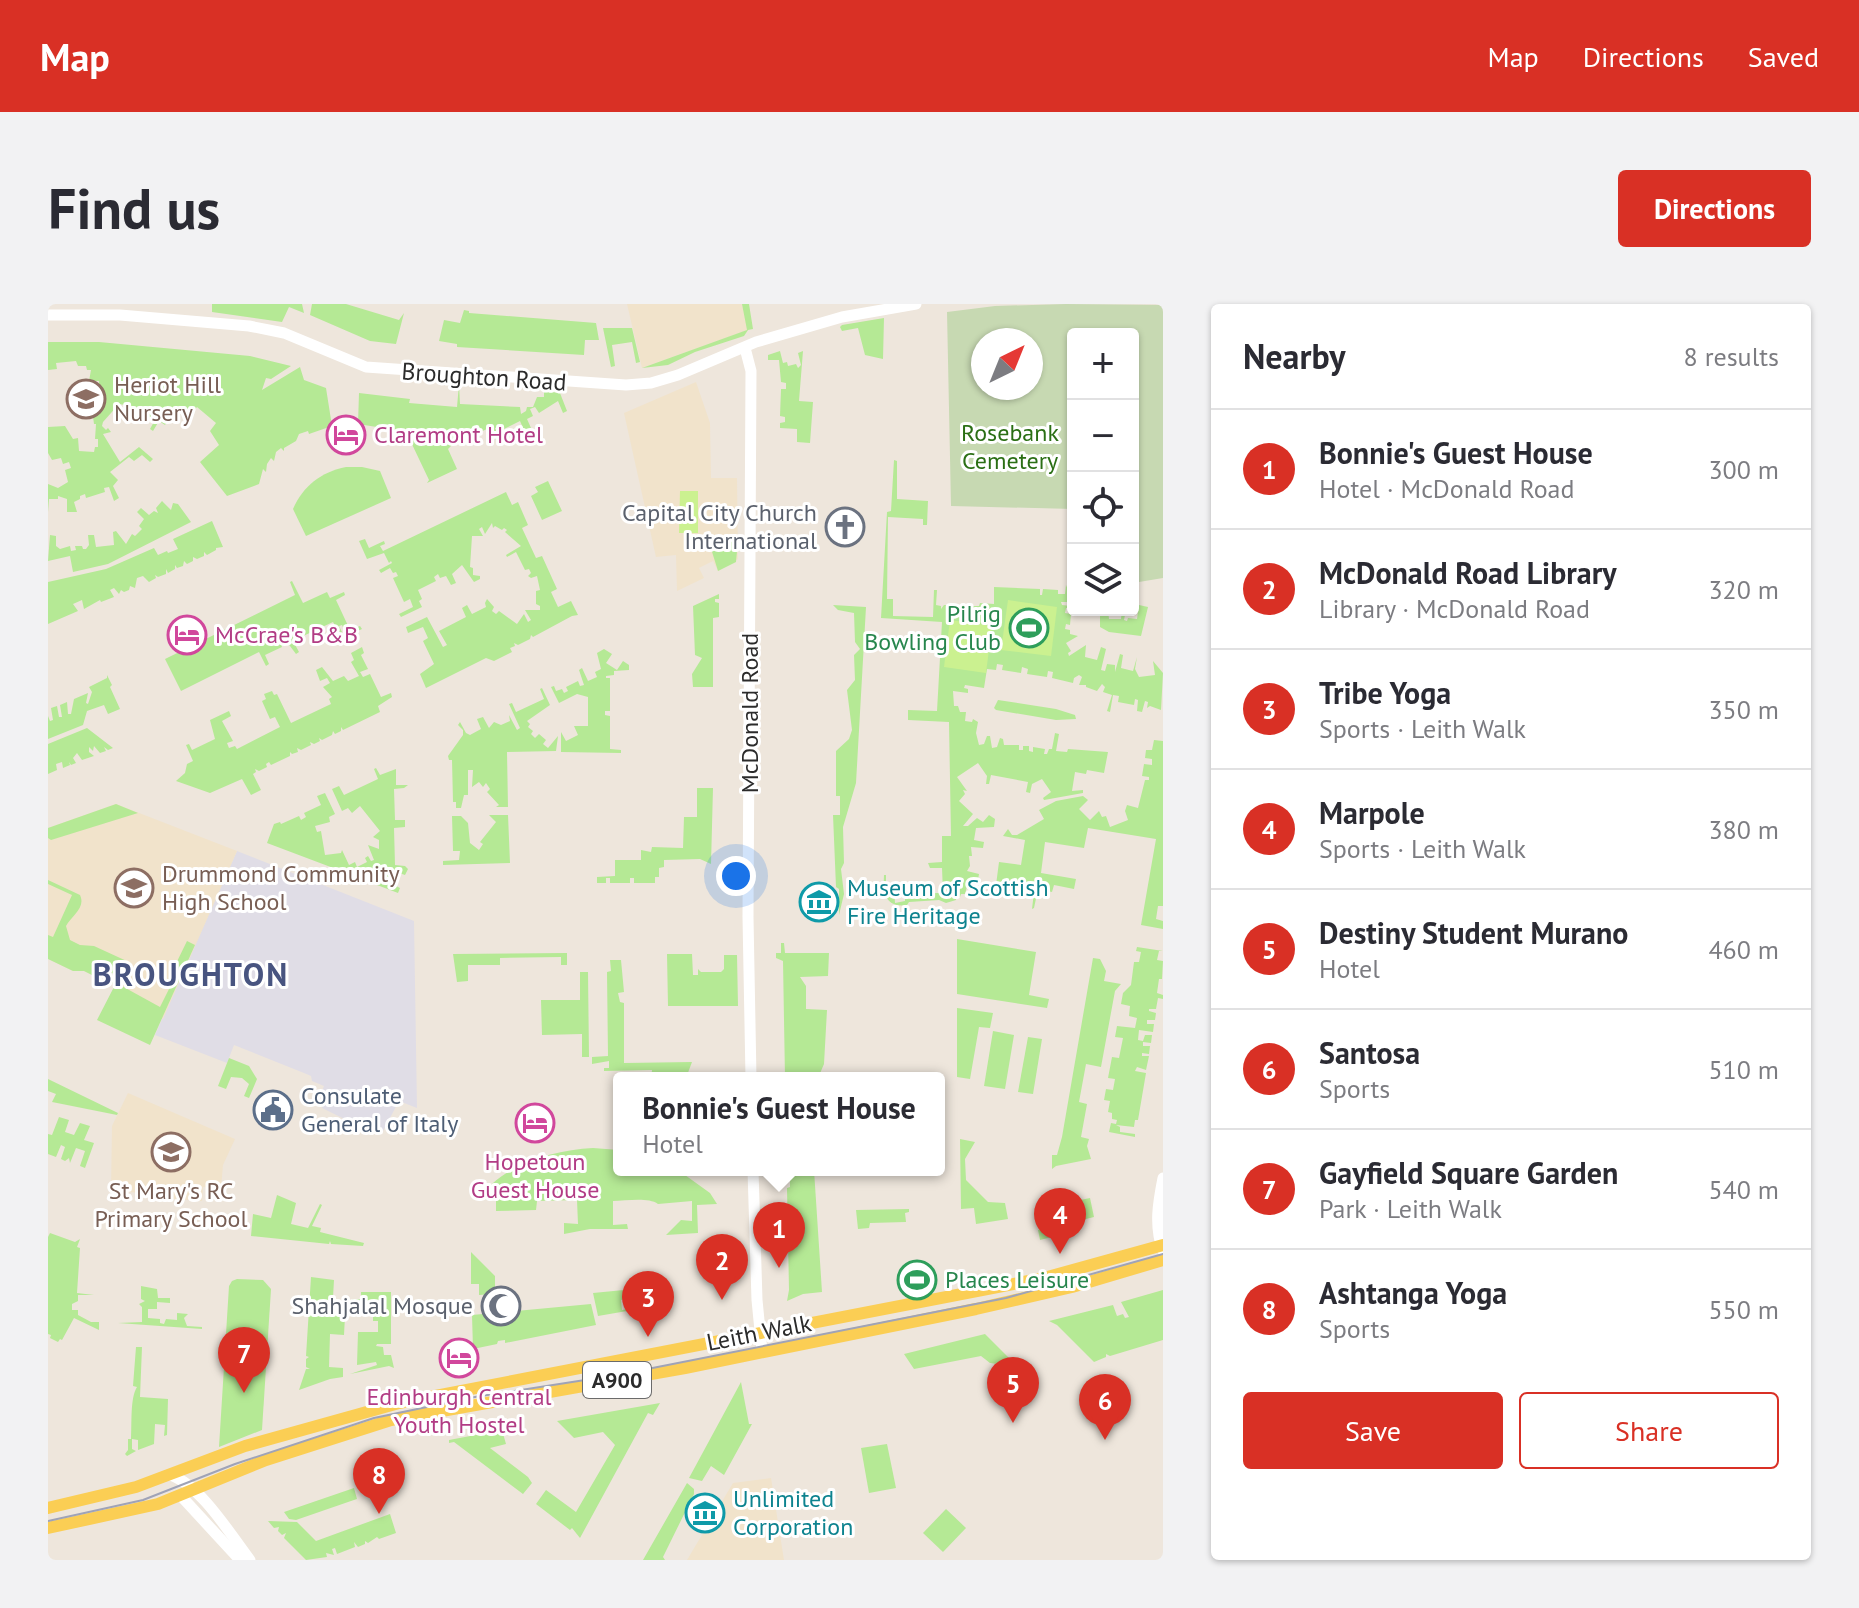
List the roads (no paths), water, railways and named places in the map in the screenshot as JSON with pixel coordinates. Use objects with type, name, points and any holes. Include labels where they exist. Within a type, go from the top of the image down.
[{"type":"main road","name":"Broughton Road","points":[[48,315],[120,315],[249,326],[297,338],[366,367],[633,385],[678,375],[756,342],[842,317],[916,304]]},
{"type":"main road","name":"McDonald Road","points":[[745,348],[751,371],[748,903],[751,1072]]},
{"type":"main road","points":[[753,1176],[762,1351]]},
{"type":"main road","points":[[1162,1247],[1157,1218],[1163,1178]]},
{"type":"main road","name":"Leith Walk","points":[[171,1475],[245,1446],[399,1403],[1044,1278],[1162,1247]]},
{"type":"main road","name":"Leith Walk","points":[[181,1496],[266,1460],[391,1420],[685,1368],[976,1309],[1072,1287],[1163,1260]]},
{"type":"main road","points":[[171,1475],[182,1479],[194,1490],[250,1560]]},
{"type":"main road","name":"A900","points":[[48,1508],[136,1487],[171,1475]]},
{"type":"main road","points":[[181,1496],[240,1560]]},
{"type":"main road","name":"A900","points":[[48,1528],[181,1496]]},
{"type":"tram line","points":[[48,1521],[143,1500],[235,1464],[374,1418],[475,1397],[617,1375],[1006,1298],[1163,1254]]},
{"type":"place","name":"Heriot Hill Nursery","points":[[86,399]]},
{"type":"place","name":"Claremont Hotel","points":[[346,435]]},
{"type":"place","name":"Capital City Church International","points":[[845,527]]},
{"type":"place","name":"Pilrig Bowling Club","points":[[1029,628]]},
{"type":"place","name":"McCrae's B&B","points":[[187,635]]},
{"type":"place","name":"Drummond Community High School","points":[[134,888]]},
{"type":"place","name":"Museum of Scottish Fire Heritage","points":[[819,902]]},
{"type":"place","name":"Consulate General of Italy","points":[[273,1110]]},
{"type":"place","name":"Hopetoun Guest House","points":[[535,1123]]},
{"type":"place","name":"St Mary's RC Primary School","points":[[171,1152]]},
{"type":"place","name":"Marpole","points":[[1060,1254]]},
{"type":"place","name":"Bonnie's Guest House","points":[[779,1268]]},
{"type":"place","name":"Places Leisure","points":[[917,1280]]},
{"type":"place","name":"McDonald Road Library","points":[[722,1300]]},
{"type":"place","name":"Shahjalal Mosque","points":[[501,1306]]},
{"type":"place","name":"Tribe Yoga","points":[[648,1337]]},
{"type":"place","name":"Edinburgh Central Youth Hostel","points":[[459,1358]]},
{"type":"place","name":"Gayfield Square Garden","points":[[244,1393]]},
{"type":"place","name":"Destiny Student Murano","points":[[1013,1423]]},
{"type":"place","name":"Santosa","points":[[1105,1440]]},
{"type":"place","name":"Unlimited Corporation","points":[[705,1513]]},
{"type":"place","name":"Ashtanga Yoga","points":[[379,1514]]},
{"type":"district","name":"BROUGHTON","points":[[191,975]]},
{"type":"park label","name":"Rosebank Cemetery","points":[[1010,447]]}]
